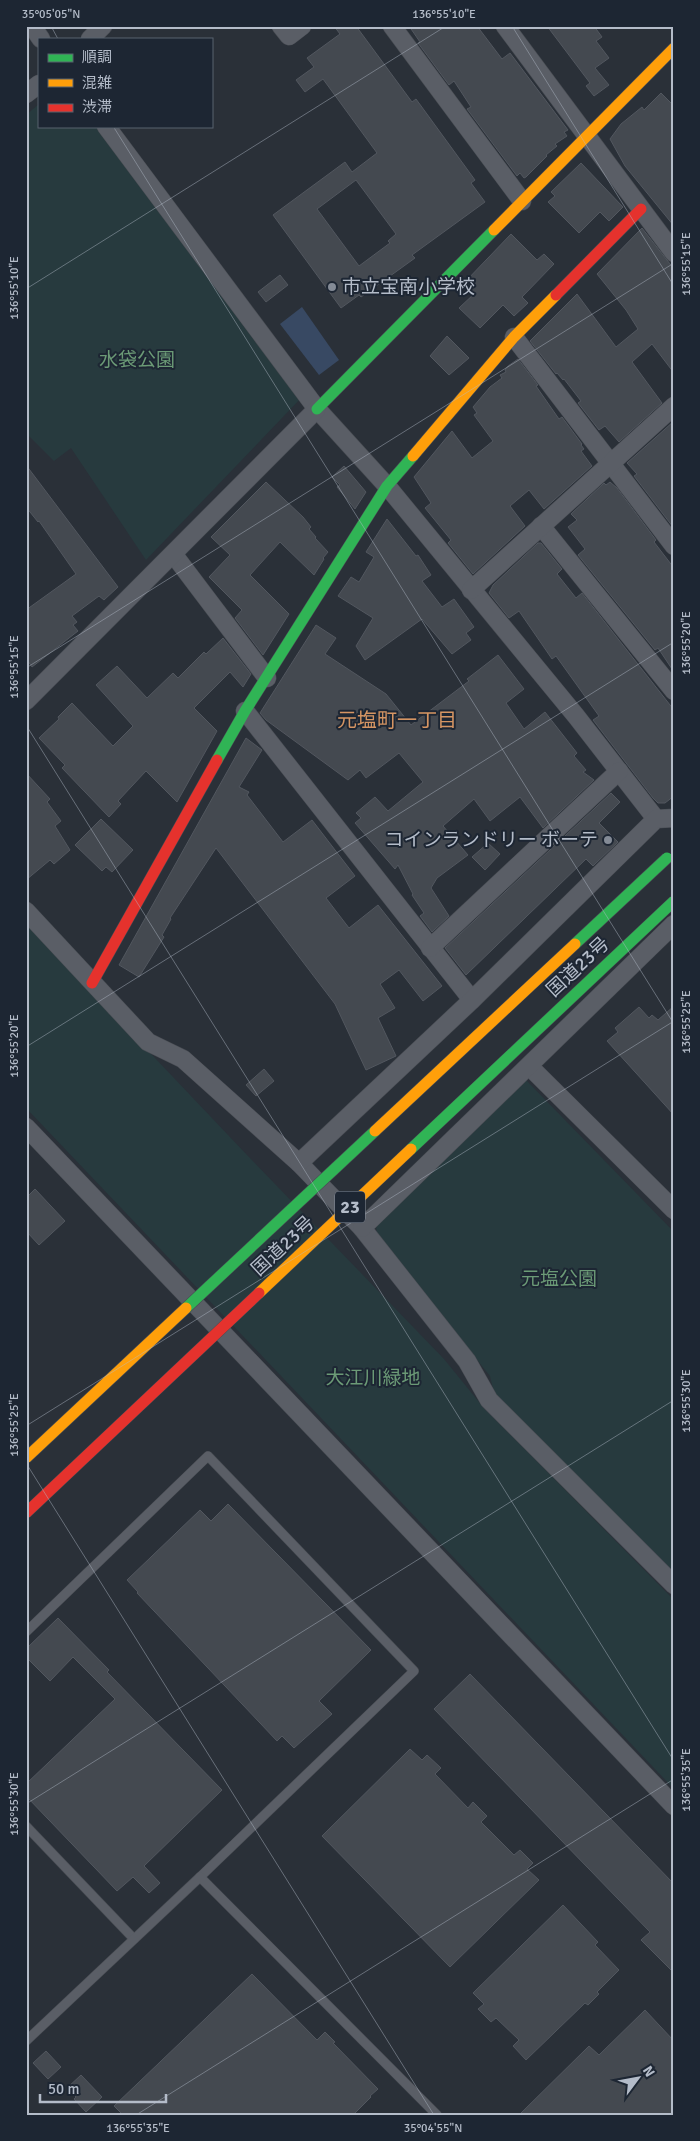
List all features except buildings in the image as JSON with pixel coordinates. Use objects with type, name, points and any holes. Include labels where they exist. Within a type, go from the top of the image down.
[{"type":"main road","points":[[316,409],[674,48]]},
{"type":"main road","points":[[92,983],[245,711],[387,486],[514,337],[641,209]]},
{"type":"main road","name":"国道23号","points":[[26,1458],[667,858]]},
{"type":"main road","name":"国道23号","points":[[26,1513],[674,901]]},
{"type":"street","points":[[32,26],[40,38]]},
{"type":"street","points":[[91,38],[103,26]]},
{"type":"street","points":[[281,26],[289,36],[302,26]]},
{"type":"street","points":[[392,26],[522,202]]},
{"type":"street","points":[[505,26],[674,253]]},
{"type":"street","points":[[26,94],[38,85]]},
{"type":"street","points":[[107,128],[316,409],[387,486],[576,716],[656,819]]},
{"type":"street","points":[[514,337],[674,546]]},
{"type":"street","points":[[471,590],[674,406]]},
{"type":"street","points":[[26,701],[316,409]]},
{"type":"street","points":[[541,526],[674,691]]},
{"type":"street","points":[[174,554],[267,678]]},
{"type":"street","points":[[245,711],[472,1000]]},
{"type":"street","points":[[430,948],[619,771]]},
{"type":"street","points":[[299,1163],[472,1000],[656,819],[674,818]]},
{"type":"street","points":[[26,911],[148,1042],[183,1059],[299,1163],[362,1228],[467,1361],[489,1400],[674,1585]]},
{"type":"street","points":[[362,1228],[674,924]]},
{"type":"street","points":[[529,1066],[674,1210]]},
{"type":"street","points":[[26,1127],[674,1806]]},
{"type":"lane","points":[[26,1632],[208,1456],[414,1671],[26,2041]]},
{"type":"lane","points":[[26,1826],[134,1939]]},
{"type":"lane","points":[[200,1877],[437,2115]]},
{"type":"green space","name":"水袋公園","points":[[38,105],[38,128],[97,128],[304,395],[146,560],[71,448],[54,461],[26,433],[26,115]]},
{"type":"green space","name":"大江川緑地","points":[[26,922],[444,1359],[483,1407],[674,1600],[674,1789],[26,1108]]},
{"type":"green space","name":"元塩公園","points":[[526,1080],[674,1232],[674,1575],[494,1393],[490,1376],[377,1236],[376,1225]]},
{"type":"water","points":[[302,307],[339,360],[319,375],[280,324]]},
{"type":"traffic: fast","points":[[317,409],[494,230]]},
{"type":"traffic: fast","points":[[217,760],[245,711],[387,486],[413,456]]},
{"type":"traffic: fast","points":[[575,944],[667,858]]},
{"type":"traffic: fast","points":[[411,1149],[674,901]]},
{"type":"traffic: fast","points":[[186,1308],[375,1131]]},
{"type":"traffic: slow","points":[[494,230],[674,48]]},
{"type":"traffic: slow","points":[[413,456],[514,337],[556,295]]},
{"type":"traffic: slow","points":[[375,1131],[575,944]]},
{"type":"traffic: slow","points":[[259,1293],[411,1149]]},
{"type":"traffic: slow","points":[[26,1458],[186,1308]]},
{"type":"traffic: jam","points":[[556,295],[641,209]]},
{"type":"traffic: jam","points":[[92,983],[217,760]]},
{"type":"traffic: jam","points":[[26,1513],[259,1293]]},
{"type":"place","name":"市立宝南小学校","points":[[332,287]]},
{"type":"place","name":"コインランドリー ボーテ","points":[[608,840]]},
{"type":"district","name":"元塩町一丁目","points":[[397,720]]}]
